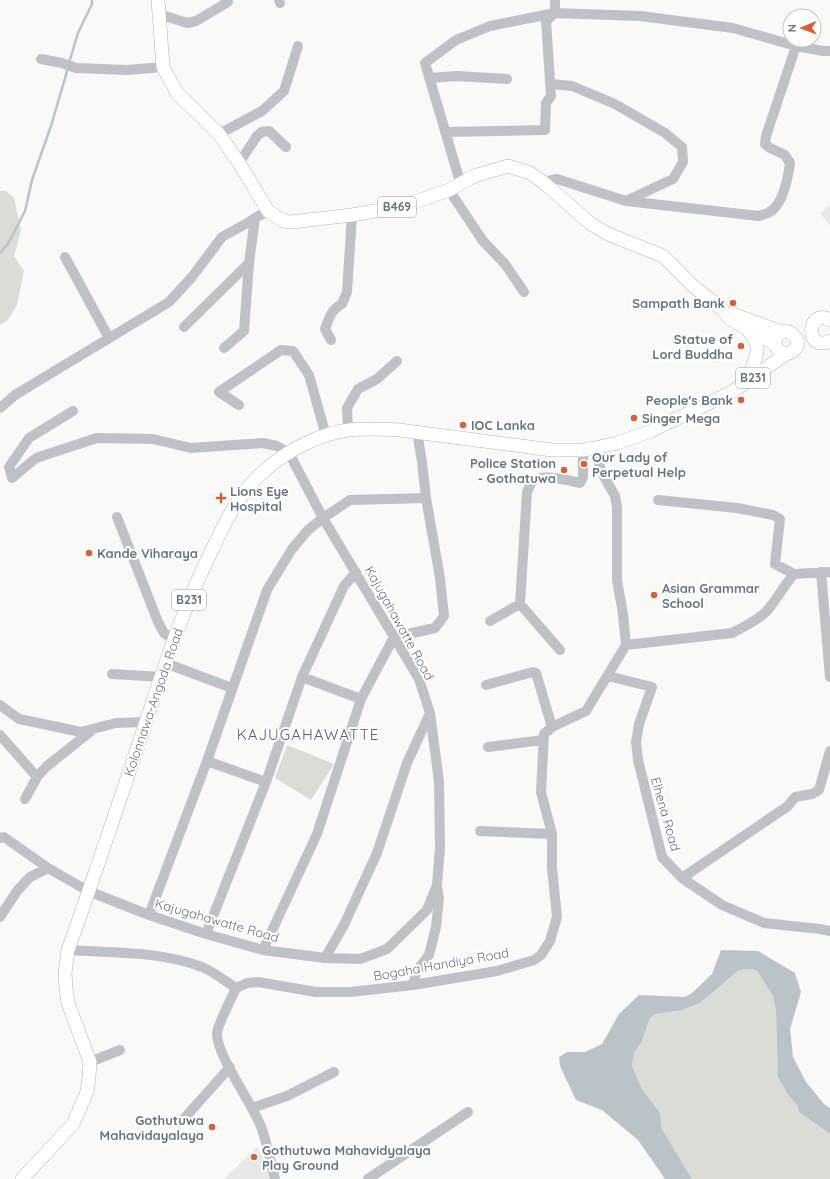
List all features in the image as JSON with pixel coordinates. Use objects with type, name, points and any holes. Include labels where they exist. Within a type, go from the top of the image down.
[{"type":"main road","name":"B469","points":[[158,0],[163,67],[177,93],[219,134],[239,163],[268,211],[283,221],[291,222],[352,215],[403,206],[455,187],[474,176],[508,166],[530,173],[544,182],[591,224],[608,234],[663,256],[692,285],[722,309],[730,319],[784,349]]},
{"type":"main road","name":"B469","points":[[722,309],[786,332]]},
{"type":"main road","points":[[786,332],[796,336],[798,342],[784,349],[777,337],[786,332],[824,319]]},
{"type":"main road","points":[[824,319],[811,330],[812,336],[823,341],[830,354]]},
{"type":"main road","points":[[748,330],[758,344],[756,357],[752,368]]},
{"type":"main road","name":"B231","points":[[784,349],[823,341]]},
{"type":"main road","name":"Kolonnawa-Angoda Road","points":[[718,398],[726,389],[752,368],[784,349]]},
{"type":"main road","name":"Kolonnawa-Angoda Road","points":[[22,1179],[73,1124],[87,1092],[90,1062],[68,1003],[65,973],[68,950],[160,677],[199,576],[226,519],[238,500],[262,472],[302,445],[348,430],[382,429],[417,432],[552,450],[589,449],[617,443],[651,431],[732,392],[784,349]]},
{"type":"street","points":[[445,132],[545,130],[546,103],[551,96],[546,21],[555,13],[555,0]]},
{"type":"street","points":[[159,14],[187,23],[196,21],[228,2]]},
{"type":"street","points":[[524,292],[505,264],[483,241],[455,187],[445,132],[425,63],[456,40],[490,26],[555,13],[640,16],[656,18],[733,28],[782,42]]},
{"type":"street","points":[[219,134],[262,110],[284,91],[298,46]]},
{"type":"street","points":[[544,182],[557,179],[626,201],[759,216],[769,212],[779,203],[788,177],[790,163],[785,155],[765,144],[766,136],[795,48]]},
{"type":"street","points":[[807,48],[830,51]]},
{"type":"street","points":[[41,58],[76,68],[127,70],[163,67]]},
{"type":"street","points":[[429,78],[457,76],[507,79]]},
{"type":"street","points":[[551,84],[572,86],[615,104],[665,133],[682,147],[683,162],[673,179],[626,201]]},
{"type":"street","points":[[239,163],[257,136],[262,132],[269,131],[286,147]]},
{"type":"street","points":[[0,408],[15,395],[169,302],[192,277],[222,237],[268,211]]},
{"type":"street","points":[[331,340],[325,329],[335,307],[342,304],[347,292],[352,215]]},
{"type":"street","points":[[224,348],[244,331],[249,263],[255,218]]},
{"type":"street","points":[[65,257],[110,338]]},
{"type":"street","points":[[184,327],[249,263]]},
{"type":"street","points":[[239,405],[219,392],[281,350],[293,351],[309,375],[326,436]]},
{"type":"street","points":[[348,430],[347,408],[358,389],[377,379],[397,361]]},
{"type":"street","points":[[73,411],[29,438],[9,467],[12,478],[36,458],[97,438],[153,439],[191,448],[263,443],[277,446],[289,453]]},
{"type":"street","points":[[263,950],[317,834],[360,699],[394,637],[435,628],[444,616],[440,578],[426,498],[417,432]]},
{"type":"street","points":[[560,650],[520,604],[527,492],[532,482],[538,479],[558,478],[580,483],[583,477],[589,449]]},
{"type":"street","points":[[488,747],[543,740],[544,734],[552,727],[586,711],[626,645],[623,614],[617,580],[617,507],[615,496],[589,449]]},
{"type":"street","name":"Kajugahawatte Road","points":[[0,838],[4,837],[48,868],[88,891],[149,915],[206,934],[263,950],[325,958],[360,959],[387,949],[427,910],[437,886],[440,847],[439,782],[430,713],[419,679],[356,572],[322,518],[289,453]]},
{"type":"street","points":[[149,915],[207,761],[268,590],[292,549],[308,530],[322,518],[350,500],[426,498]]},
{"type":"street","points":[[658,500],[737,508],[773,515],[780,519],[775,564],[794,574],[826,572],[830,677]]},
{"type":"street","points":[[117,517],[158,622],[164,633],[174,639]]},
{"type":"street","points":[[206,934],[266,782],[302,677],[344,586],[356,572]]},
{"type":"street","points":[[626,645],[732,633],[747,626],[770,608],[784,585],[794,574]]},
{"type":"street","points":[[490,621],[520,604]]},
{"type":"street","points":[[165,663],[232,688]]},
{"type":"street","points":[[486,685],[533,672],[536,673],[552,727]]},
{"type":"street","points":[[112,674],[160,677]]},
{"type":"street","name":"Elhena Road","points":[[608,676],[652,687],[638,730],[636,742],[638,760],[662,857],[682,878],[722,905],[764,923],[820,928],[830,931]]},
{"type":"street","points":[[302,677],[360,699]]},
{"type":"street","points":[[0,706],[19,719],[81,732],[116,723],[146,722]]},
{"type":"street","points":[[325,958],[344,925],[377,853],[407,762],[430,713]]},
{"type":"street","points":[[25,799],[37,777],[46,767],[94,728]]},
{"type":"street","points":[[0,735],[37,777]]},
{"type":"street","name":"Bogaha Handiya Road","points":[[236,988],[247,983],[258,982],[316,992],[350,992],[413,985],[497,971],[534,960],[541,955],[550,941],[557,916],[552,868],[552,834],[541,792],[543,740]]},
{"type":"street","points":[[682,878],[788,806],[795,797],[812,794],[819,790],[830,751]]},
{"type":"street","points":[[207,761],[266,782]]},
{"type":"street","points":[[480,831],[552,834]]},
{"type":"street","points":[[0,917],[17,891],[30,877],[48,868]]},
{"type":"street","points":[[413,985],[416,972],[429,955],[436,928],[439,898],[437,886]]},
{"type":"street","points":[[68,950],[174,958],[203,968],[236,988],[218,1031],[218,1042],[262,1129],[276,1179]]},
{"type":"street","points":[[90,1062],[120,1050]]},
{"type":"street","points":[[181,1122],[230,1067]]},
{"type":"street","points":[[252,1108],[287,1096],[334,1072]]},
{"type":"street","points":[[368,1179],[468,1112]]},
{"type":"shaded area","points":[[0,191],[6,191],[14,198],[21,230],[14,256],[24,271],[17,305],[8,320],[0,325]]},
{"type":"shaded area","points":[[830,205],[830,226],[820,213]]},
{"type":"shaded area","points":[[287,745],[334,764],[311,800],[275,778]]},
{"type":"shaded area","points":[[721,950],[758,951],[795,973],[801,992],[790,1029],[793,1057],[806,1082],[824,1104],[830,1108],[830,1134],[799,1112],[797,1105],[788,1095],[778,1077],[776,1012],[773,996],[758,972],[753,969],[739,970],[700,1003],[683,1010],[656,1014],[650,1018],[641,1043],[634,1053],[632,1066],[642,1089],[660,1113],[662,1129],[692,1179],[665,1179],[638,1140],[602,1110],[576,1100],[560,1066],[559,1057],[567,1052],[585,1052],[602,1044],[619,1014],[639,995],[685,997],[692,993],[712,974]]},
{"type":"shaded area","points":[[753,969],[758,972],[773,996],[776,1012],[778,1077],[788,1095],[797,1105],[799,1112],[830,1134],[830,1179],[692,1179],[662,1129],[660,1113],[642,1089],[632,1066],[634,1053],[641,1043],[650,1018],[656,1014],[683,1010],[700,1003],[739,970]]},
{"type":"shaded area","name":"Gothutuwa Mahavidyalaya Play Ground","points":[[257,1147],[268,1167],[271,1179],[224,1179]]},
{"type":"waterway","points":[[69,63],[78,33],[92,4],[92,0]]},
{"type":"waterway","points":[[0,253],[8,244],[25,211],[32,180],[51,126],[68,68]]},
{"type":"place","name":"Sampath Bank","points":[[733,303]]},
{"type":"place","name":"Statue of Lord Buddha","points":[[741,346]]},
{"type":"place","name":"People's Bank","points":[[741,400]]},
{"type":"place","name":"Singer Mega","points":[[634,418]]},
{"type":"place","name":"IOC Lanka","points":[[463,425]]},
{"type":"place","name":"Our Lady of Perpetual Help","points":[[584,464]]},
{"type":"place","name":"Police Station - Gothatuwa","points":[[564,470]]},
{"type":"place","name":"Lions Eye Hospital","points":[[221,498]]},
{"type":"place","name":"Kande Viharaya","points":[[89,553]]},
{"type":"place","name":"Asian Grammar School","points":[[654,595]]},
{"type":"place","name":"Gothutuwa Mahavidayalaya","points":[[212,1127]]},
{"type":"place","name":"Gothutuwa Mahavidyalaya Play Ground","points":[[254,1157]]},
{"type":"district","name":"KAJUGAHAWATTE","points":[[308,735]]}]
